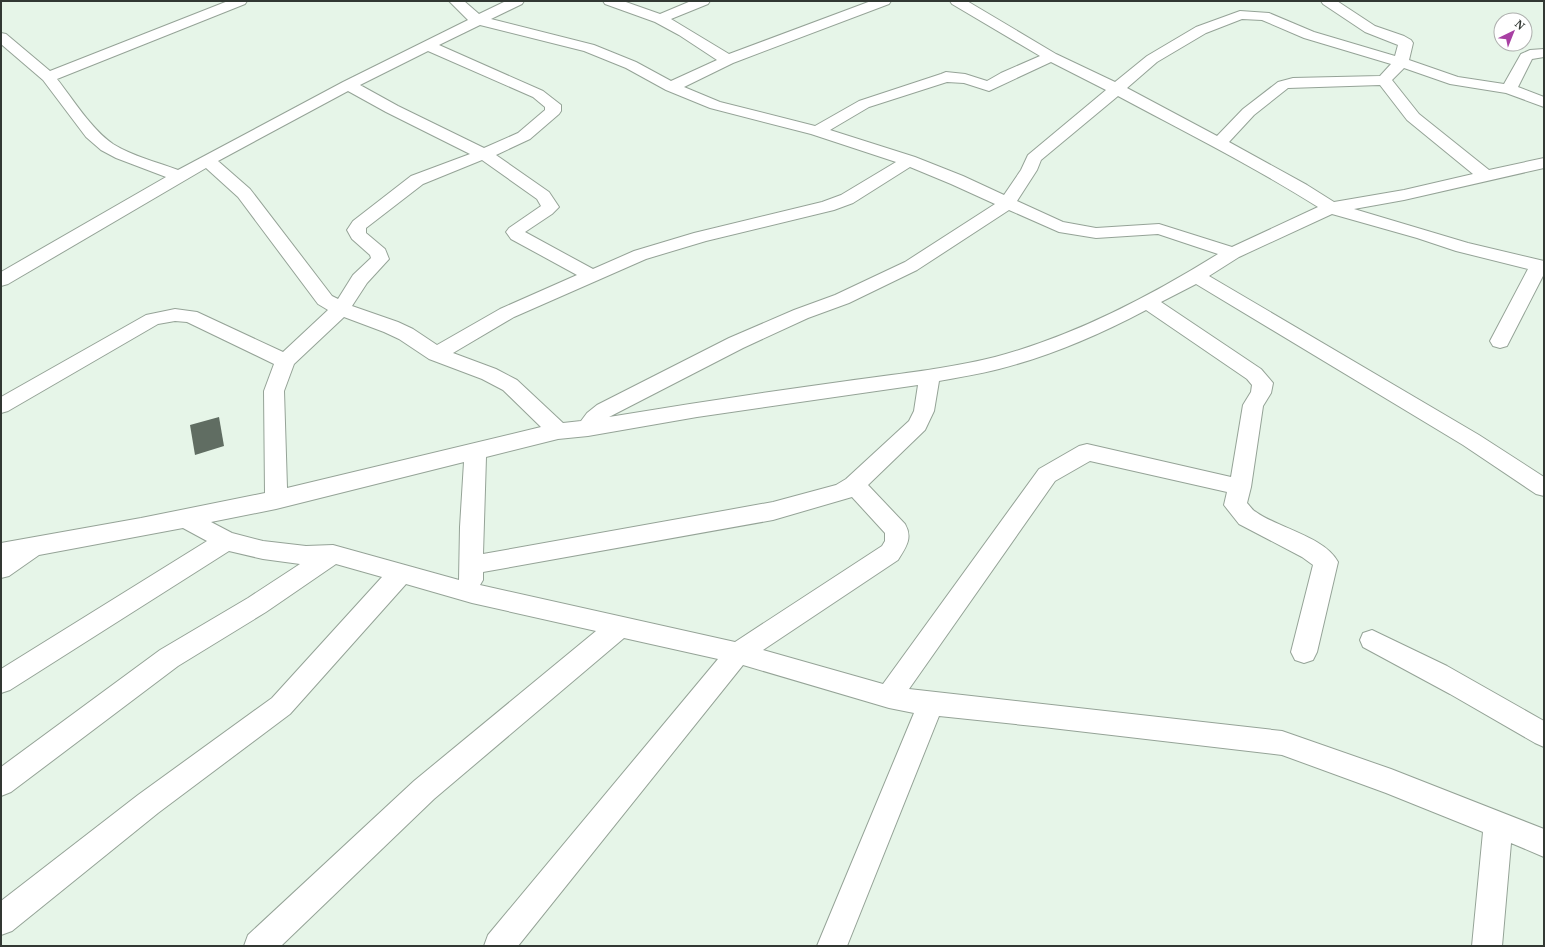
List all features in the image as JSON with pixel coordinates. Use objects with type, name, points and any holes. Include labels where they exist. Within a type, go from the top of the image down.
[{"type":"street","points":[[48,77],[238,1]]},
{"type":"street","points":[[456,1],[477,20],[589,48],[631,65],[671,87],[715,105],[817,131],[909,161],[957,180],[1059,227],[1096,233],[1159,229],[1233,253]]},
{"type":"street","points":[[1,280],[207,160],[348,85],[517,1]]},
{"type":"street","points":[[610,1],[660,19],[684,32],[728,60]]},
{"type":"street","points":[[660,19],[702,1]]},
{"type":"street","points":[[671,87],[728,60],[884,1]]},
{"type":"street","points":[[957,1],[1050,57],[1117,89],[1220,144],[1301,189],[1331,208],[1423,234],[1462,247],[1542,266],[1500,341]]},
{"type":"street","points":[[1220,144],[1225,136],[1247,115],[1271,93],[1284,85],[1295,83],[1384,80],[1401,62],[1406,43],[1377,32],[1356,21],[1328,1]]},
{"type":"street","points":[[588,428],[594,418],[604,410],[736,343],[801,314],[842,299],[911,266],[1007,204],[1034,158],[1152,59],[1201,30],[1240,15],[1264,16],[1309,35],[1401,62],[1455,81],[1509,89],[1544,102]]},
{"type":"street","points":[[1,36],[48,77],[92,134],[107,147],[122,155],[179,176]]},
{"type":"street","points":[[276,500],[274,391],[285,361],[341,309],[360,279],[380,259],[379,253],[358,235],[356,230],[359,225],[417,180],[484,154],[524,136],[553,111],[553,105],[538,94],[427,45]]},
{"type":"street","points":[[1509,89],[1526,57],[1530,54],[1544,53]]},
{"type":"street","points":[[817,131],[864,104],[910,88],[946,77],[965,79],[989,86],[1006,76],[1050,57]]},
{"type":"street","points":[[1384,80],[1413,117],[1486,177]]},
{"type":"street","points":[[348,85],[392,109],[484,154],[543,196],[550,207],[515,232],[517,235],[592,276]]},
{"type":"street","points":[[207,160],[244,193],[326,300],[341,309],[406,334],[436,354],[489,374],[510,385],[558,431]]},
{"type":"street","points":[[436,354],[507,313],[640,255],[700,237],[828,206],[847,199],[909,161]]},
{"type":"street","points":[[1,552],[187,519],[276,500],[558,431],[588,428],[705,408],[930,376],[997,363],[1055,344],[1112,320],[1196,276],[1233,253],[1331,208],[1404,195],[1544,163]]},
{"type":"street","points":[[1196,276],[1471,440],[1544,488]]},
{"type":"street","points":[[1147,302],[1254,374],[1263,383],[1260,393],[1253,405],[1240,487],[1235,505],[1247,518],[1310,550],[1326,562],[1304,652]]},
{"type":"street","points":[[1,406],[153,319],[175,315],[190,316],[285,361]]},
{"type":"street","points":[[471,565],[773,511],[843,491],[854,485],[918,425],[924,411],[930,376]]},
{"type":"street","points":[[472,594],[471,527],[475,452]]},
{"type":"street","points":[[889,697],[1047,475],[1087,452],[1240,487]]},
{"type":"street","points":[[498,946],[738,653],[890,553],[897,542],[897,530],[854,485]]},
{"type":"street","points":[[187,519],[226,541],[263,550],[306,555],[332,554],[472,594],[738,653],[889,697],[931,704],[1051,716],[1282,743],[1391,782],[1544,843]]},
{"type":"street","points":[[1,682],[226,541]]},
{"type":"street","points":[[1,569],[36,546]]},
{"type":"street","points":[[1,783],[169,658],[257,605],[332,554]]},
{"type":"street","points":[[1,920],[148,804],[281,706],[401,573]]},
{"type":"street","points":[[259,946],[424,790],[620,628]]},
{"type":"street","points":[[1372,640],[1433,670],[1544,735]]},
{"type":"street","points":[[832,946],[931,704]]},
{"type":"street","points":[[1487,946],[1498,824]]},
{"type":"building","points":[[219,417],[224,446],[195,455],[190,425]]}]
